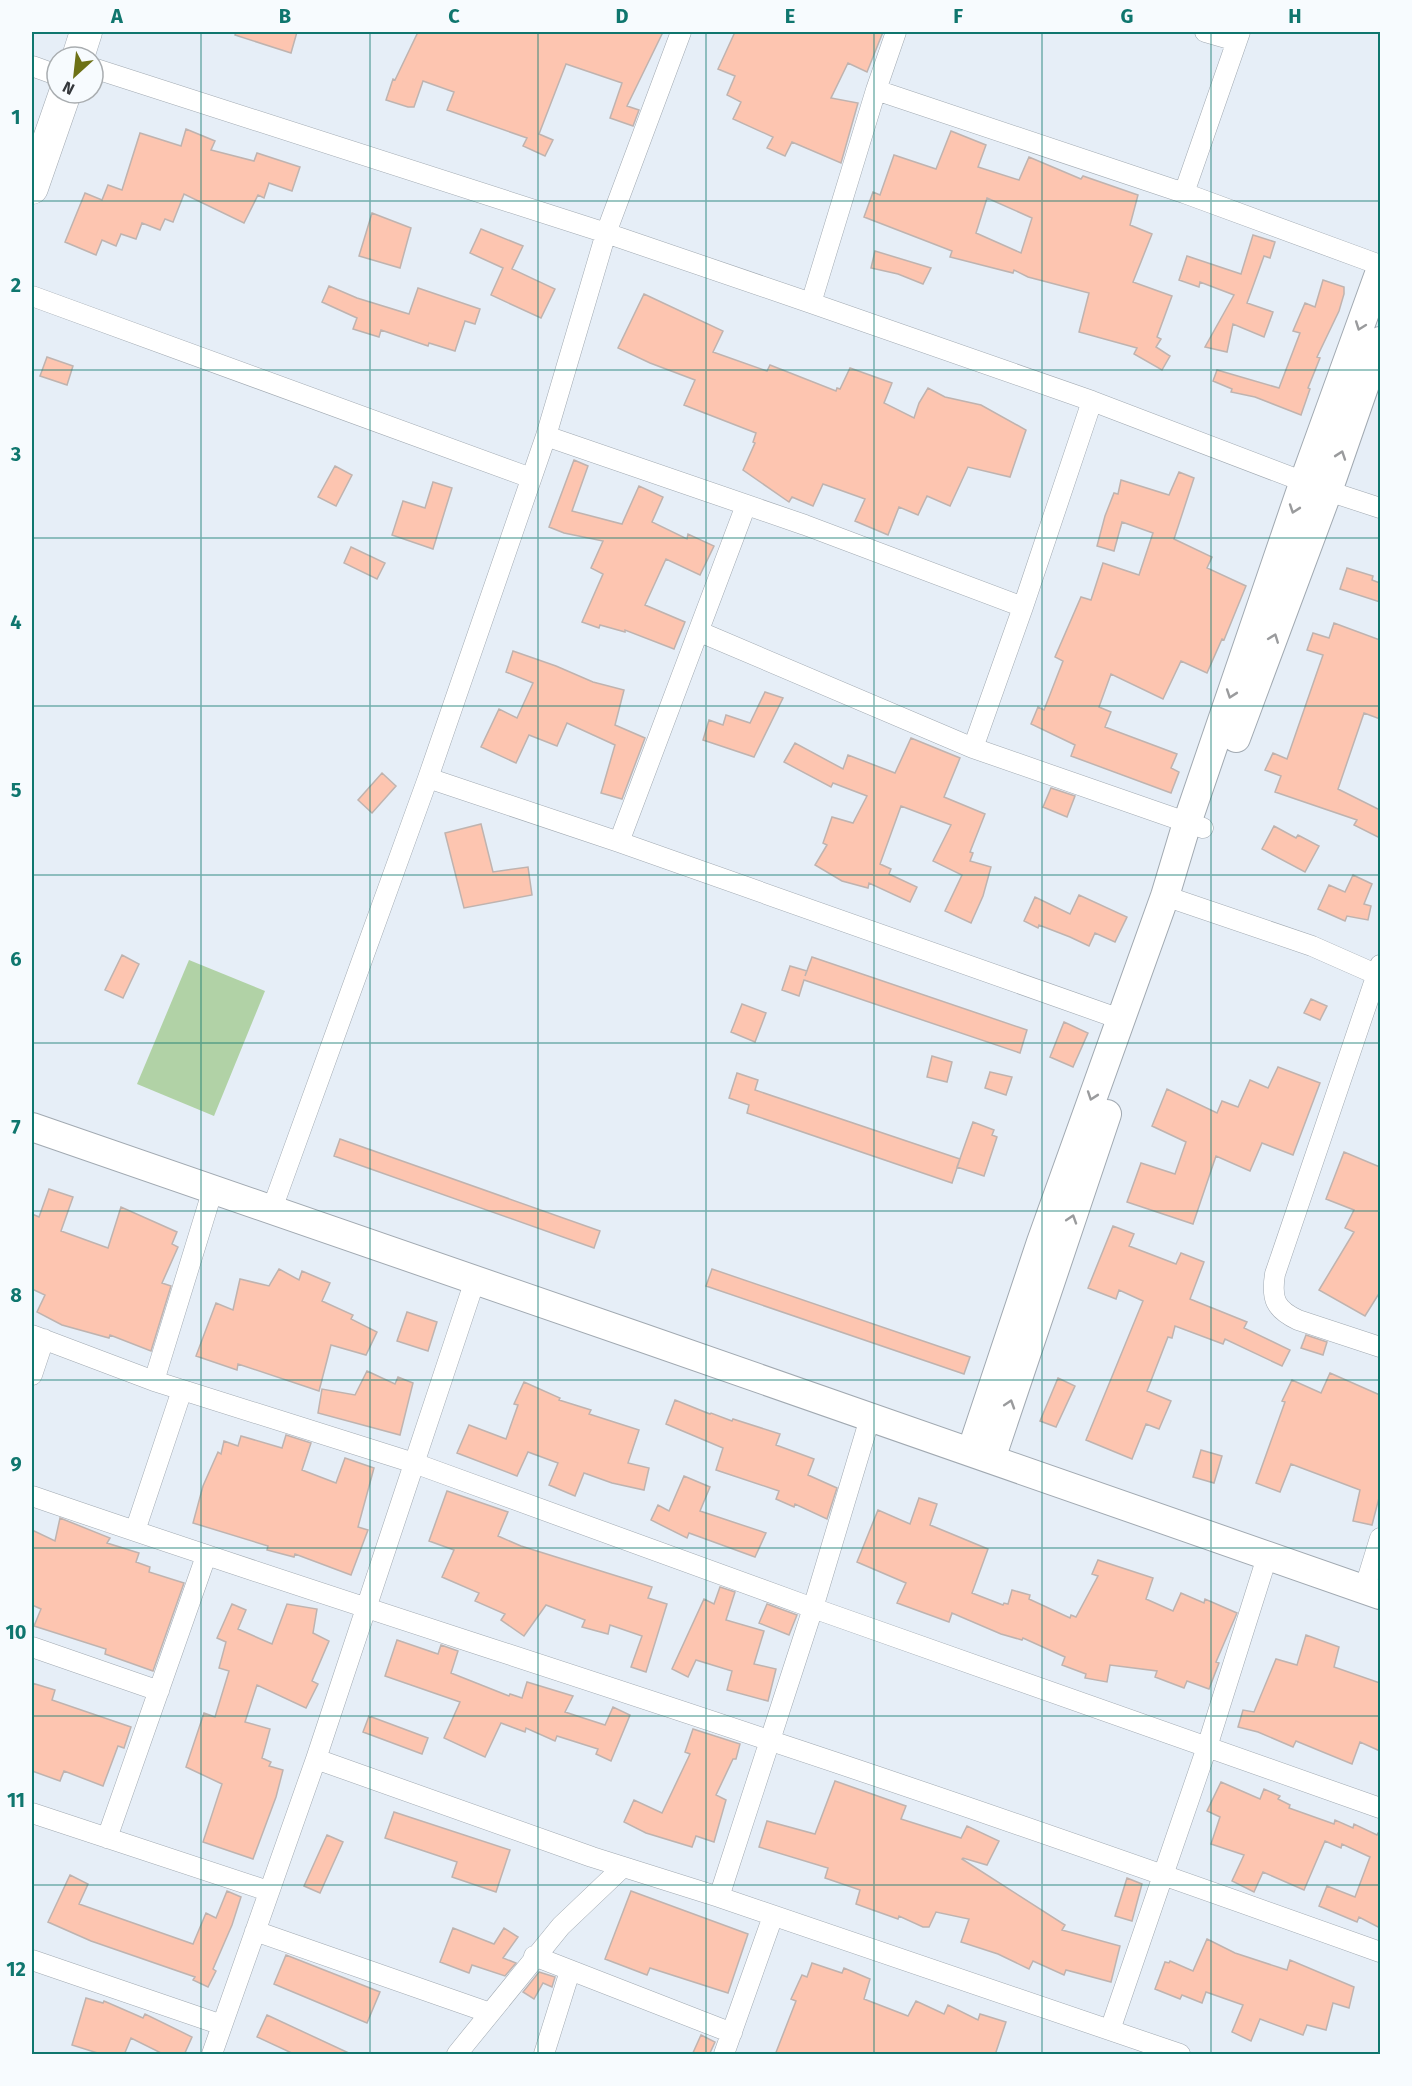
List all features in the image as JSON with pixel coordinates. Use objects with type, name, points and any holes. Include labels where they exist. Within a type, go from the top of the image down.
[{"type":"main road","points":[[32,189],[61,105]]},
{"type":"street","points":[[272,1209],[428,778],[546,435],[606,233],[681,32]]},
{"type":"street","points":[[811,303],[896,32]]},
{"type":"street","points":[[1184,193],[1238,37],[1205,32]]},
{"type":"street","points":[[105,72],[606,233],[811,303],[1092,401],[1380,508]]},
{"type":"street","points":[[876,90],[1184,193],[1380,265]]},
{"type":"street","points":[[981,1456],[1195,825],[1316,486],[1380,271]]},
{"type":"street","points":[[32,296],[531,478]]},
{"type":"street","points":[[1316,486],[1379,348]]},
{"type":"street","points":[[973,748],[1023,608],[1092,401]]},
{"type":"street","points":[[546,435],[805,525],[1023,608]]},
{"type":"street","points":[[619,842],[746,506]]},
{"type":"street","points":[[700,632],[973,748],[1195,825]]},
{"type":"street","points":[[428,778],[619,842],[1120,1019]]},
{"type":"street","points":[[1172,898],[1312,946],[1379,972],[1275,1275],[1272,1291],[1276,1304],[1286,1314],[1380,1347]]},
{"type":"street","points":[[981,1456],[1041,1242],[1120,1019],[1172,898]]},
{"type":"street","points":[[32,1127],[1372,1593],[1380,1538]]},
{"type":"street","points":[[154,1381],[213,1189]]},
{"type":"street","points":[[218,2053],[222,2025],[316,1759],[475,1280]]},
{"type":"street","points":[[32,1375],[38,1337],[154,1381],[414,1463],[813,1608],[1380,1809]]},
{"type":"street","points":[[135,1532],[182,1390]]},
{"type":"street","points":[[719,1897],[813,1608],[870,1418]]},
{"type":"street","points":[[32,1496],[206,1556],[366,1606],[770,1740],[1163,1874],[1380,1952]]},
{"type":"street","points":[[107,1838],[206,1556]]},
{"type":"street","points":[[1110,2030],[1207,1747],[1267,1557]]},
{"type":"street","points":[[32,1647],[159,1691]]},
{"type":"street","points":[[316,1759],[623,1867],[719,1897],[1110,2030],[1134,2047],[1180,2055]]},
{"type":"street","points":[[32,1813],[268,1891]]},
{"type":"street","points":[[457,2055],[534,1956],[561,1926],[623,1867]]},
{"type":"street","points":[[724,2055],[773,1916]]},
{"type":"street","points":[[255,1931],[490,2013]]},
{"type":"street","points":[[534,1956],[732,2033]]},
{"type":"street","points":[[32,1960],[222,2025]]},
{"type":"street","points":[[544,2055],[570,1971]]},
{"type":"green space","points":[[189,960],[265,991],[214,1116],[137,1084]]},
{"type":"building","points":[[236,32],[297,32],[291,53],[235,35]]},
{"type":"building","points":[[418,32],[663,32],[627,106],[639,110],[633,126],[610,118],[622,83],[566,64],[539,134],[553,140],[545,156],[523,146],[527,138],[447,110],[454,92],[423,81],[414,107],[386,100],[393,79],[395,80]]},
{"type":"building","points":[[735,32],[883,32],[867,72],[848,63],[831,98],[858,103],[841,163],[792,142],[785,156],[767,148],[773,137],[733,119],[741,102],[727,95],[735,76],[718,69]]},
{"type":"building","points":[[186,129],[215,141],[211,150],[254,161],[257,153],[300,167],[292,191],[269,183],[264,198],[258,195],[244,223],[184,194],[173,222],[165,219],[160,230],[142,223],[136,239],[121,234],[116,246],[102,240],[96,255],[65,242],[85,193],[102,200],[108,185],[122,190],[140,133],[181,146]]},
{"type":"building","points":[[951,131],[986,145],[978,167],[1019,180],[1029,157],[1081,179],[1083,176],[1138,195],[1130,225],[1152,234],[1133,282],[1172,296],[1157,337],[1161,339],[1156,347],[1170,356],[1162,370],[1134,354],[1137,348],[1079,332],[1089,293],[1028,277],[1014,270],[1013,273],[950,257],[952,251],[864,217],[873,192],[880,195],[894,155],[936,169]],"holes":[[[987,198],[1032,218],[1021,253],[976,233]]]},
{"type":"building","points":[[372,213],[411,228],[400,268],[359,256]]},
{"type":"building","points":[[481,229],[523,246],[512,269],[555,289],[541,318],[491,295],[503,268],[470,253]]},
{"type":"building","points":[[1253,235],[1275,242],[1270,258],[1264,256],[1247,303],[1273,312],[1264,337],[1233,324],[1227,352],[1205,347],[1234,295],[1200,282],[1199,287],[1179,280],[1187,256],[1241,274]]},
{"type":"building","points":[[875,251],[931,268],[923,284],[898,274],[871,268]]},
{"type":"building","points":[[1323,280],[1344,287],[1344,294],[1339,311],[1317,357],[1320,358],[1308,388],[1310,389],[1301,415],[1255,397],[1231,392],[1232,389],[1213,381],[1217,370],[1279,388],[1300,333],[1293,331],[1305,303],[1315,307]]},
{"type":"building","points":[[329,286],[357,298],[409,314],[418,288],[480,309],[475,324],[465,321],[455,351],[429,343],[428,346],[381,330],[379,337],[353,329],[357,318],[322,302]]},
{"type":"building","points":[[644,294],[723,331],[713,352],[767,371],[770,365],[836,391],[837,388],[840,389],[850,368],[892,383],[884,403],[914,418],[919,403],[928,388],[945,397],[981,405],[1026,430],[1010,477],[968,467],[950,506],[927,496],[918,515],[899,507],[888,535],[855,521],[865,499],[823,484],[813,506],[792,497],[789,502],[743,470],[755,443],[753,442],[756,433],[684,405],[695,380],[618,348]]},
{"type":"building","points":[[47,357],[73,366],[67,385],[40,376]]},
{"type":"building","points":[[574,460],[588,466],[572,511],[622,524],[639,486],[663,497],[652,522],[687,539],[688,534],[714,546],[700,575],[666,559],[645,605],[685,622],[674,649],[625,630],[625,632],[600,625],[599,628],[582,622],[603,574],[591,568],[603,541],[564,533],[549,527]]},
{"type":"building","points":[[335,466],[352,475],[336,506],[318,497]]},
{"type":"building","points":[[1179,472],[1194,478],[1174,539],[1212,557],[1207,568],[1246,586],[1224,640],[1222,639],[1207,673],[1181,661],[1163,699],[1111,674],[1099,707],[1111,712],[1105,727],[1177,754],[1171,768],[1179,772],[1171,793],[1071,756],[1075,745],[1031,724],[1038,707],[1044,710],[1063,661],[1055,657],[1081,597],[1091,600],[1103,563],[1139,575],[1153,533],[1122,522],[1114,551],[1097,546],[1105,516],[1114,493],[1118,494],[1121,480],[1169,495]]},
{"type":"building","points":[[433,482],[452,488],[433,549],[392,535],[403,501],[425,508]]},
{"type":"building","points":[[351,547],[385,563],[377,579],[344,563]]},
{"type":"building","points":[[1347,568],[1373,576],[1372,580],[1380,583],[1380,602],[1340,589]]},
{"type":"building","points":[[1334,623],[1380,640],[1380,719],[1364,713],[1338,789],[1380,810],[1380,838],[1354,825],[1357,820],[1275,792],[1281,776],[1265,770],[1273,753],[1287,759],[1323,655],[1307,650],[1313,633],[1329,638]]},
{"type":"building","points":[[513,651],[593,682],[624,690],[615,725],[645,738],[622,799],[601,793],[615,745],[567,723],[557,746],[529,735],[516,763],[481,747],[499,709],[517,718],[533,683],[506,672]]},
{"type":"building","points":[[765,692],[783,698],[754,757],[703,740],[709,720],[723,725],[726,715],[750,723]]},
{"type":"building","points":[[911,738],[960,758],[944,797],[985,814],[970,852],[973,853],[970,861],[991,867],[983,896],[971,923],[945,911],[962,875],[933,861],[951,825],[901,806],[880,864],[891,869],[889,874],[917,887],[910,902],[869,883],[868,888],[842,881],[815,865],[827,845],[823,843],[832,817],[853,823],[867,796],[833,783],[831,787],[784,762],[795,743],[843,769],[848,755],[895,773]]},
{"type":"building","points":[[382,773],[396,786],[372,813],[358,800]]},
{"type":"building","points":[[1051,788],[1075,796],[1067,817],[1043,807]]},
{"type":"building","points":[[481,824],[493,872],[528,867],[532,895],[464,908],[445,833]]},
{"type":"building","points":[[1274,826],[1296,838],[1298,835],[1319,846],[1305,872],[1262,849]]},
{"type":"building","points":[[1353,875],[1372,884],[1364,904],[1371,906],[1368,920],[1347,916],[1345,921],[1318,909],[1329,885],[1345,892]]},
{"type":"building","points":[[1079,895],[1127,917],[1115,942],[1095,933],[1089,946],[1024,921],[1035,897],[1070,914]]},
{"type":"building","points":[[122,955],[139,964],[123,998],[105,990]]},
{"type":"building","points":[[812,957],[1027,1030],[1020,1053],[804,980],[799,996],[782,990],[790,966],[807,971]]},
{"type":"building","points":[[1311,999],[1327,1006],[1320,1020],[1304,1013]]},
{"type":"building","points":[[742,1004],[766,1013],[755,1042],[731,1032]]},
{"type":"building","points":[[1064,1022],[1088,1033],[1073,1067],[1050,1057]]},
{"type":"building","points":[[932,1056],[952,1062],[947,1082],[927,1077]]},
{"type":"building","points":[[1278,1067],[1320,1083],[1293,1155],[1262,1143],[1250,1171],[1216,1156],[1193,1224],[1127,1202],[1141,1163],[1175,1174],[1186,1142],[1152,1126],[1167,1089],[1217,1113],[1222,1101],[1238,1107],[1250,1080],[1268,1088]]},
{"type":"building","points":[[990,1072],[1012,1077],[1006,1095],[985,1088]]},
{"type":"building","points":[[737,1073],[758,1080],[755,1090],[960,1159],[952,1183],[747,1113],[749,1105],[729,1098]]},
{"type":"building","points":[[973,1122],[994,1130],[992,1135],[997,1137],[984,1176],[957,1167]]},
{"type":"building","points":[[340,1139],[600,1231],[594,1248],[334,1156]]},
{"type":"building","points":[[1344,1152],[1380,1167],[1380,1292],[1365,1316],[1319,1290],[1354,1232],[1345,1228],[1354,1210],[1326,1199]]},
{"type":"building","points":[[49,1189],[73,1197],[61,1231],[108,1248],[121,1207],[177,1232],[172,1244],[178,1247],[162,1283],[171,1286],[151,1351],[110,1335],[109,1338],[62,1325],[37,1312],[45,1295],[32,1289],[32,1214],[39,1217]]},
{"type":"building","points":[[1113,1226],[1134,1234],[1129,1246],[1176,1264],[1181,1253],[1204,1262],[1190,1299],[1247,1322],[1244,1328],[1290,1350],[1282,1366],[1225,1339],[1223,1344],[1175,1326],[1172,1338],[1168,1337],[1147,1391],[1171,1401],[1159,1429],[1146,1424],[1132,1459],[1086,1440],[1143,1301],[1119,1290],[1116,1299],[1088,1288]]},
{"type":"building","points":[[279,1269],[299,1280],[302,1271],[330,1283],[322,1301],[353,1315],[351,1319],[377,1332],[366,1355],[331,1345],[319,1391],[238,1364],[237,1370],[196,1356],[216,1303],[233,1310],[240,1279],[269,1286]]},
{"type":"building","points":[[712,1269],[970,1357],[964,1374],[706,1286]]},
{"type":"building","points":[[407,1312],[437,1322],[428,1351],[397,1341]]},
{"type":"building","points":[[1306,1335],[1327,1342],[1323,1355],[1301,1348]]},
{"type":"building","points":[[367,1371],[395,1384],[398,1377],[413,1383],[400,1435],[318,1413],[322,1389],[355,1395]]},
{"type":"building","points":[[1330,1373],[1380,1395],[1380,1494],[1372,1525],[1353,1521],[1360,1490],[1291,1464],[1280,1492],[1256,1483],[1285,1402],[1282,1401],[1292,1380],[1321,1393]]},
{"type":"building","points":[[1058,1378],[1075,1386],[1056,1427],[1040,1421]]},
{"type":"building","points":[[524,1382],[560,1398],[559,1400],[591,1410],[589,1414],[639,1430],[628,1463],[649,1468],[644,1490],[612,1483],[584,1473],[575,1496],[549,1485],[558,1463],[528,1452],[517,1476],[457,1453],[469,1425],[506,1439],[518,1405],[514,1404]]},
{"type":"building","points":[[675,1400],[710,1414],[780,1434],[776,1445],[814,1459],[808,1475],[837,1488],[827,1519],[795,1504],[794,1507],[776,1499],[779,1491],[716,1470],[723,1448],[666,1424]]},
{"type":"building","points":[[286,1435],[311,1443],[302,1470],[336,1483],[345,1458],[374,1468],[358,1527],[368,1530],[351,1575],[295,1554],[294,1557],[267,1550],[268,1546],[193,1523],[203,1486],[218,1452],[221,1454],[224,1441],[238,1446],[241,1436],[282,1448]]},
{"type":"building","points":[[1201,1450],[1222,1456],[1214,1483],[1193,1477]]},
{"type":"building","points":[[684,1476],[710,1487],[700,1511],[766,1533],[755,1557],[689,1533],[687,1538],[651,1520],[658,1505],[669,1511]]},
{"type":"building","points":[[447,1491],[508,1512],[498,1536],[521,1546],[652,1587],[648,1598],[667,1604],[646,1672],[631,1667],[642,1636],[610,1625],[608,1634],[582,1627],[585,1620],[546,1605],[524,1636],[501,1620],[505,1614],[475,1601],[479,1593],[442,1577],[454,1550],[429,1541]]},
{"type":"building","points":[[919,1498],[937,1504],[930,1525],[988,1549],[972,1593],[1003,1605],[1008,1604],[1012,1590],[1030,1595],[1029,1599],[1070,1618],[1071,1615],[1076,1617],[1098,1576],[1092,1574],[1098,1560],[1153,1578],[1146,1599],[1173,1611],[1181,1593],[1204,1603],[1205,1599],[1237,1613],[1216,1662],[1219,1663],[1209,1689],[1187,1681],[1184,1688],[1155,1677],[1157,1671],[1110,1665],[1107,1682],[1085,1678],[1086,1674],[1062,1665],[1065,1657],[1023,1638],[1022,1640],[1001,1634],[952,1613],[949,1622],[897,1603],[906,1583],[857,1562],[878,1510],[910,1524]]},
{"type":"building","points":[[60,1518],[110,1538],[107,1543],[139,1553],[136,1562],[150,1567],[149,1572],[184,1583],[153,1671],[105,1654],[106,1649],[34,1626],[41,1609],[32,1605],[32,1530],[55,1541]]},
{"type":"building","points":[[720,1587],[735,1592],[726,1620],[764,1631],[754,1664],[776,1669],[768,1701],[727,1690],[732,1671],[696,1660],[688,1677],[672,1669],[704,1599],[714,1604]]},
{"type":"building","points":[[232,1604],[246,1610],[238,1629],[272,1644],[287,1604],[317,1609],[313,1633],[329,1641],[312,1681],[318,1684],[306,1708],[257,1685],[245,1722],[270,1729],[262,1758],[271,1762],[269,1766],[283,1770],[276,1797],[253,1859],[203,1842],[222,1784],[186,1767],[204,1713],[215,1717],[229,1671],[219,1668],[226,1642],[217,1638]]},
{"type":"building","points":[[767,1604],[797,1615],[789,1635],[759,1623]]},
{"type":"building","points":[[1306,1635],[1339,1647],[1334,1667],[1380,1683],[1380,1751],[1360,1742],[1352,1764],[1296,1741],[1293,1747],[1258,1732],[1238,1727],[1243,1710],[1254,1712],[1276,1659],[1297,1665]]},
{"type":"building","points":[[397,1640],[438,1654],[441,1645],[458,1651],[451,1673],[509,1696],[510,1694],[522,1698],[527,1682],[573,1696],[565,1712],[605,1725],[613,1707],[630,1715],[611,1761],[596,1754],[598,1749],[557,1736],[555,1741],[526,1728],[525,1732],[501,1723],[485,1757],[444,1738],[460,1702],[385,1676]]},
{"type":"building","points":[[32,1683],[55,1690],[52,1700],[131,1727],[124,1748],[118,1746],[103,1786],[64,1771],[60,1781],[32,1771]]},
{"type":"building","points":[[369,1716],[428,1738],[422,1754],[363,1732]]},
{"type":"building","points":[[693,1729],[740,1744],[736,1759],[733,1759],[716,1795],[726,1800],[714,1842],[696,1836],[692,1847],[646,1833],[624,1822],[634,1800],[662,1813],[690,1754],[685,1752]]},
{"type":"building","points":[[835,1781],[906,1806],[901,1819],[961,1838],[967,1826],[999,1841],[987,1865],[962,1859],[1065,1925],[1062,1930],[1120,1946],[1111,1982],[1066,1970],[1064,1975],[1033,1961],[1029,1969],[998,1954],[961,1942],[969,1919],[936,1912],[929,1927],[923,1927],[899,1916],[898,1919],[856,1904],[860,1890],[825,1878],[828,1868],[759,1847],[767,1821],[815,1834]]},
{"type":"building","points":[[1221,1782],[1260,1799],[1264,1789],[1280,1796],[1278,1799],[1290,1805],[1289,1808],[1334,1824],[1335,1820],[1353,1828],[1354,1824],[1377,1835],[1380,1833],[1380,1928],[1359,1917],[1357,1922],[1319,1906],[1327,1886],[1355,1897],[1370,1857],[1342,1844],[1341,1848],[1325,1841],[1304,1890],[1263,1872],[1254,1892],[1232,1881],[1244,1855],[1211,1844],[1220,1817],[1207,1811]]},
{"type":"building","points":[[394,1812],[510,1850],[496,1892],[452,1877],[457,1862],[385,1838]]},
{"type":"building","points":[[327,1835],[343,1842],[320,1893],[304,1886]]},
{"type":"building","points":[[70,1875],[88,1884],[79,1904],[193,1944],[206,1913],[216,1918],[227,1891],[241,1897],[213,1969],[216,1971],[208,1987],[193,1980],[195,1977],[91,1941],[48,1922]]},
{"type":"building","points":[[1127,1878],[1142,1884],[1132,1921],[1115,1916]]},
{"type":"building","points":[[631,1891],[748,1934],[728,1993],[650,1968],[647,1975],[605,1959]]},
{"type":"building","points":[[453,1928],[494,1944],[504,1928],[518,1937],[503,1958],[516,1963],[505,1976],[472,1965],[469,1973],[440,1962]]},
{"type":"building","points":[[1207,1939],[1235,1953],[1287,1970],[1290,1960],[1354,1987],[1349,2008],[1333,2003],[1326,2030],[1307,2025],[1303,2035],[1260,2019],[1251,2041],[1232,2032],[1243,2005],[1206,1992],[1202,2003],[1182,1995],[1180,1999],[1155,1989],[1165,1962],[1170,1961],[1193,1971]]},
{"type":"building","points":[[286,1955],[380,1992],[367,2023],[274,1984]]},
{"type":"building","points":[[812,1963],[842,1973],[844,1968],[870,1979],[864,1999],[908,2016],[916,2001],[944,2014],[948,2005],[978,2020],[980,2014],[1006,2022],[995,2055],[775,2055],[796,2001],[791,1999],[802,1975],[807,1977]]},
{"type":"building","points":[[539,1972],[555,1977],[552,1987],[543,1983],[534,1999],[523,1992]]},
{"type":"building","points":[[86,1998],[103,2003],[104,2001],[143,2018],[145,2014],[192,2037],[184,2055],[165,2055],[131,2038],[124,2055],[104,2055],[72,2045]]},
{"type":"building","points":[[267,2015],[353,2055],[296,2055],[257,2037]]},
{"type":"building","points":[[701,2035],[715,2042],[709,2055],[692,2055]]}]
